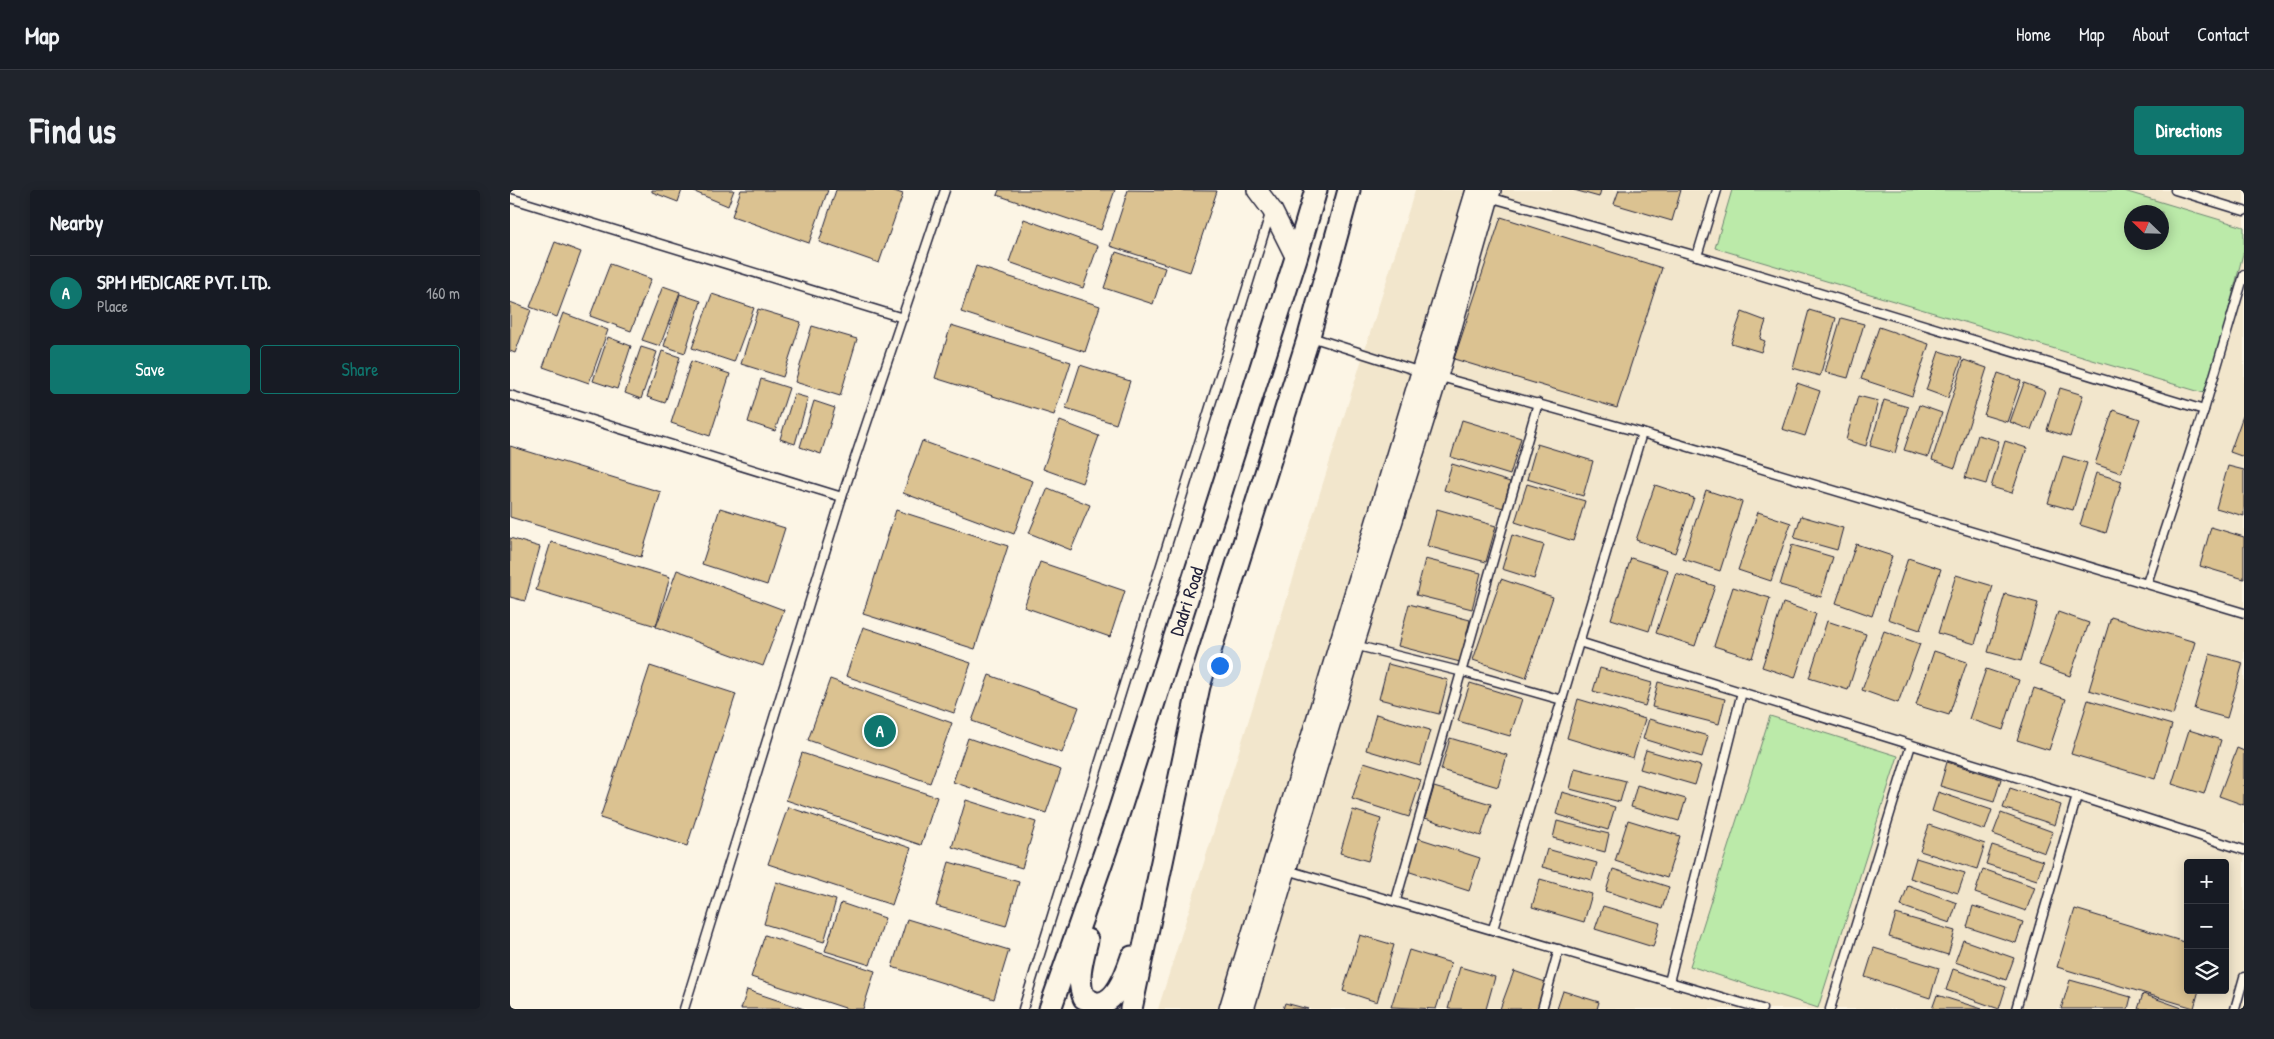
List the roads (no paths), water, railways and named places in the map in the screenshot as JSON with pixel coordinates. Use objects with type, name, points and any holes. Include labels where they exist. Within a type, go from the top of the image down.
[{"type":"main road","name":"Dadri Road","points":[[1050,1009],[1116,821],[1316,190]]},
{"type":"main road","name":"Dadri Road","points":[[1131,1009],[1199,686],[1309,336],[1349,190]]},
{"type":"main road","points":[[1116,821],[1080,967],[1079,985],[1084,998],[1096,1003],[1108,1000],[1120,986],[1127,973],[1143,918],[1158,884]]},
{"type":"street","points":[[1257,190],[1272,210],[1296,258]]},
{"type":"street","points":[[1244,1009],[1280,868],[1346,643],[1430,374],[1483,192]]},
{"type":"street","points":[[1229,1009],[1280,868]]},
{"type":"lane","points":[[684,1009],[842,497],[945,190]]},
{"type":"lane","points":[[1697,256],[1717,190]]},
{"type":"lane","points":[[2175,190],[2244,211]]},
{"type":"lane","points":[[1483,192],[2204,410]]},
{"type":"lane","points":[[510,198],[903,318]]},
{"type":"lane","points":[[1023,1009],[1272,210]]},
{"type":"lane","points":[[2147,583],[2204,410],[2244,274]]},
{"type":"lane","points":[[1309,336],[1430,374],[1642,433],[2244,613]]},
{"type":"lane","points":[[510,394],[842,497]]},
{"type":"lane","points":[[1396,900],[1463,672],[1538,403]]},
{"type":"lane","points":[[1493,929],[1642,433]]},
{"type":"lane","points":[[1579,642],[2077,796],[2244,850]]},
{"type":"lane","points":[[1346,643],[1463,672],[1562,700]]},
{"type":"lane","points":[[1670,982],[1742,692]]},
{"type":"lane","points":[[1830,1009],[1911,745]]},
{"type":"lane","points":[[2016,1009],[2077,796]]},
{"type":"lane","points":[[1280,868],[1396,900],[1762,1009]]},
{"type":"lane","points":[[1542,1009],[1559,949]]},
{"type":"lane","points":[[2234,1009],[2244,977]]},
{"type":"place","name":"SPM MEDICARE PVT. LTD.","points":[[880,731]]}]
